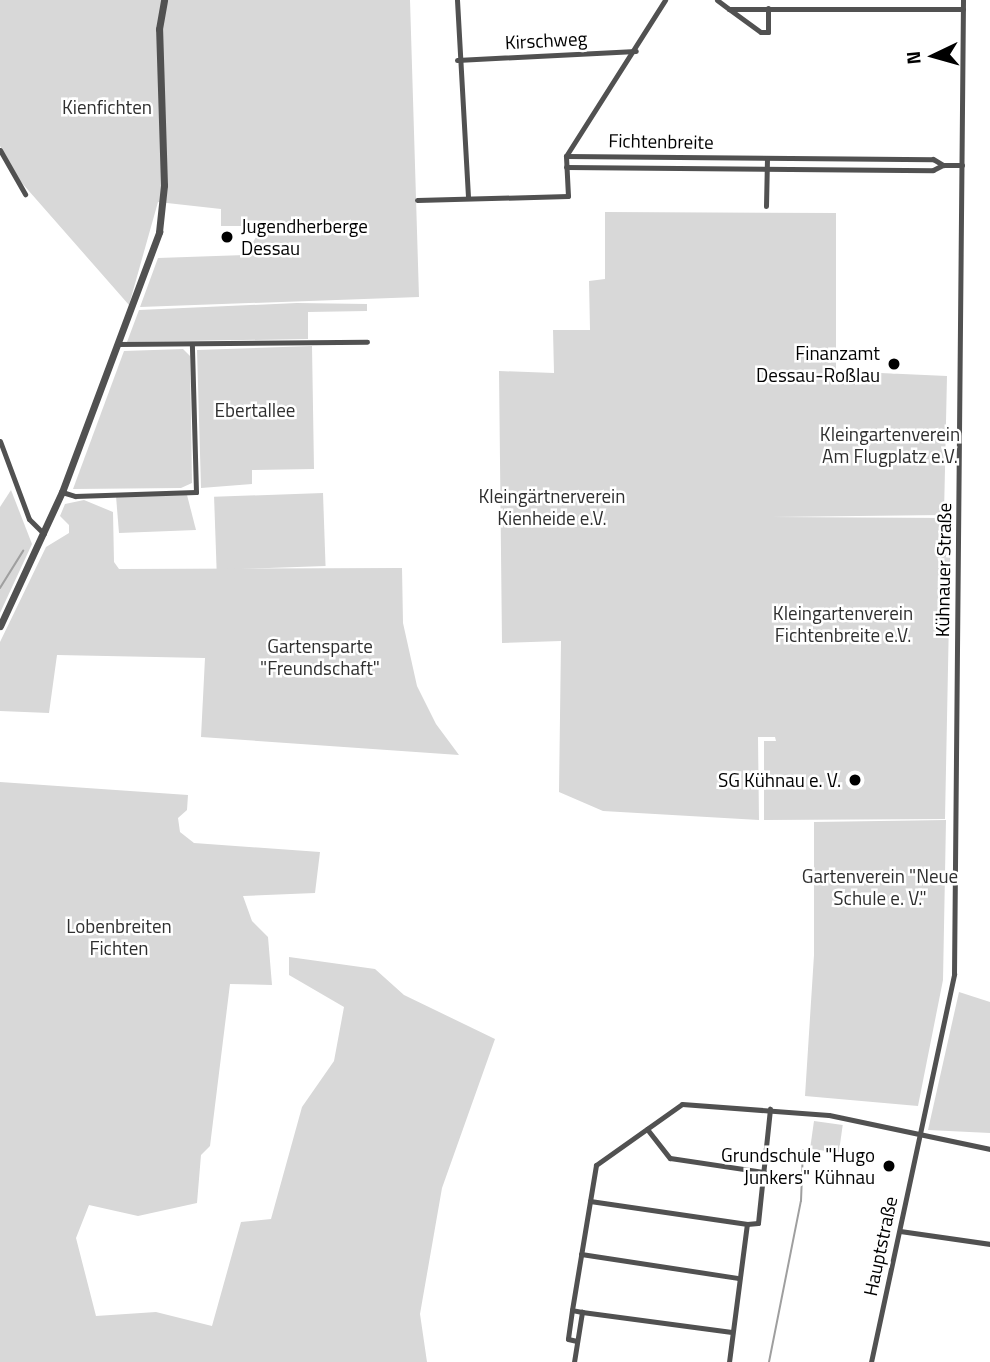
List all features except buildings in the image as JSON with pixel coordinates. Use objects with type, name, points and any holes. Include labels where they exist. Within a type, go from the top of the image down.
[{"type":"street","points":[[0,626],[62,492],[118,344],[162,215],[159,29],[164,0]]},
{"type":"street","points":[[457,0],[457,60],[468,197]]},
{"type":"street","points":[[417,200],[568,196],[566,156],[636,51],[665,0]]},
{"type":"street","points":[[717,0],[761,32],[768,32],[768,8]]},
{"type":"street","name":"Kühnauer Straße","points":[[921,1138],[954,974],[962,165],[960,9],[963,0]]},
{"type":"street","points":[[729,9],[960,9]]},
{"type":"street","name":"Kirschweg","points":[[457,60],[636,51]]},
{"type":"street","points":[[0,150],[25,194]]},
{"type":"street","name":"Fichtenbreite","points":[[566,156],[933,159],[943,164],[962,165]]},
{"type":"street","points":[[766,206],[767,158]]},
{"type":"street","name":"Fichtenbreite","points":[[566,167],[933,170],[943,164]]},
{"type":"street","points":[[118,344],[367,342]]},
{"type":"street","points":[[62,492],[85,496],[195,492],[192,345]]},
{"type":"street","points":[[0,441],[6,470],[31,521],[44,534]]},
{"type":"street","points":[[577,1341],[568,1339],[598,1162],[689,1103],[844,1118],[921,1138],[990,1149]]},
{"type":"street","points":[[590,1201],[747,1224],[758,1223],[770,1109]]},
{"type":"street","points":[[646,1129],[670,1158],[764,1172]]},
{"type":"street","name":"Hauptstraße","points":[[871,1362],[921,1138]]},
{"type":"street","points":[[729,1362],[737,1278],[742,1273],[747,1224]]},
{"type":"street","points":[[900,1231],[990,1244]]},
{"type":"street","points":[[581,1254],[737,1278]]},
{"type":"street","points":[[572,1310],[732,1332]]},
{"type":"street","points":[[573,1362],[582,1312]]},
{"type":"green space","name":"Kienfichten","points":[[0,0],[410,0],[419,297],[140,307],[158,258],[245,255],[263,226],[221,226],[221,209],[158,202],[129,305],[14,174],[0,146]]},
{"type":"green space","points":[[605,212],[836,213],[836,371],[947,376],[944,515],[771,517],[951,518],[945,819],[764,820],[764,741],[776,741],[775,737],[758,737],[759,820],[603,811],[559,792],[561,641],[502,643],[499,371],[554,373],[553,330],[590,330],[589,281],[605,279]]},
{"type":"green space","points":[[297,303],[367,304],[367,311],[308,312],[308,339],[127,342],[139,310]]},
{"type":"green space","name":"Ebertallee","points":[[312,346],[314,469],[252,470],[252,484],[201,488],[197,350]]},
{"type":"green space","points":[[183,349],[190,356],[192,483],[181,488],[73,489],[124,351]]},
{"type":"green space","points":[[11,490],[32,544],[0,613],[0,507]]},
{"type":"green space","points":[[323,493],[326,566],[217,570],[214,497]]},
{"type":"green space","points":[[187,495],[196,530],[119,533],[116,496]]},
{"type":"green space","name":"Gartensparte \"Freundschaft\"","points":[[84,500],[113,512],[114,562],[119,569],[402,568],[403,623],[417,686],[436,724],[459,755],[201,737],[205,658],[57,655],[49,713],[0,711],[0,642],[46,547],[69,533],[69,525],[60,516],[65,504]]},
{"type":"green space","name":"Lobenbreiten Fichten","points":[[0,782],[188,795],[187,810],[178,818],[180,832],[194,843],[320,852],[315,893],[243,896],[252,921],[268,937],[272,985],[230,984],[210,1146],[201,1155],[197,1203],[138,1216],[89,1205],[76,1238],[96,1316],[156,1312],[212,1326],[241,1222],[271,1219],[302,1107],[334,1061],[344,1007],[289,975],[289,957],[375,969],[404,995],[495,1039],[442,1188],[420,1314],[427,1362],[0,1362]]},
{"type":"green space","name":"Gartenverein \"Neue Schule e. V.\"","points":[[946,820],[943,980],[918,1106],[805,1096],[814,955],[814,822]]},
{"type":"green space","points":[[959,992],[990,1002],[990,1133],[928,1130]]},
{"type":"green space","points":[[814,1121],[843,1125],[839,1153],[810,1149]]},
{"type":"waterway","points":[[0,588],[23,551]]},
{"type":"waterway","points":[[769,1362],[801,1201],[803,1150]]},
{"type":"place","name":"Jugendherberge Dessau","points":[[227,237]]},
{"type":"place","name":"Finanzamt Dessau-Roßlau","points":[[894,364]]},
{"type":"place","name":"SG Kühnau e. V.","points":[[855,780]]},
{"type":"place","name":"Grundschule \"Hugo Junkers\" Kühnau","points":[[889,1166]]},
{"type":"park label","name":"Kleingartenverein Am Flugplatz e.V.","points":[[890,445]]},
{"type":"park label","name":"Kleingärtnerverein Kienheide e.V.","points":[[552,507]]},
{"type":"park label","name":"Kleingartenverein Fichtenbreite e.V.","points":[[843,624]]}]
